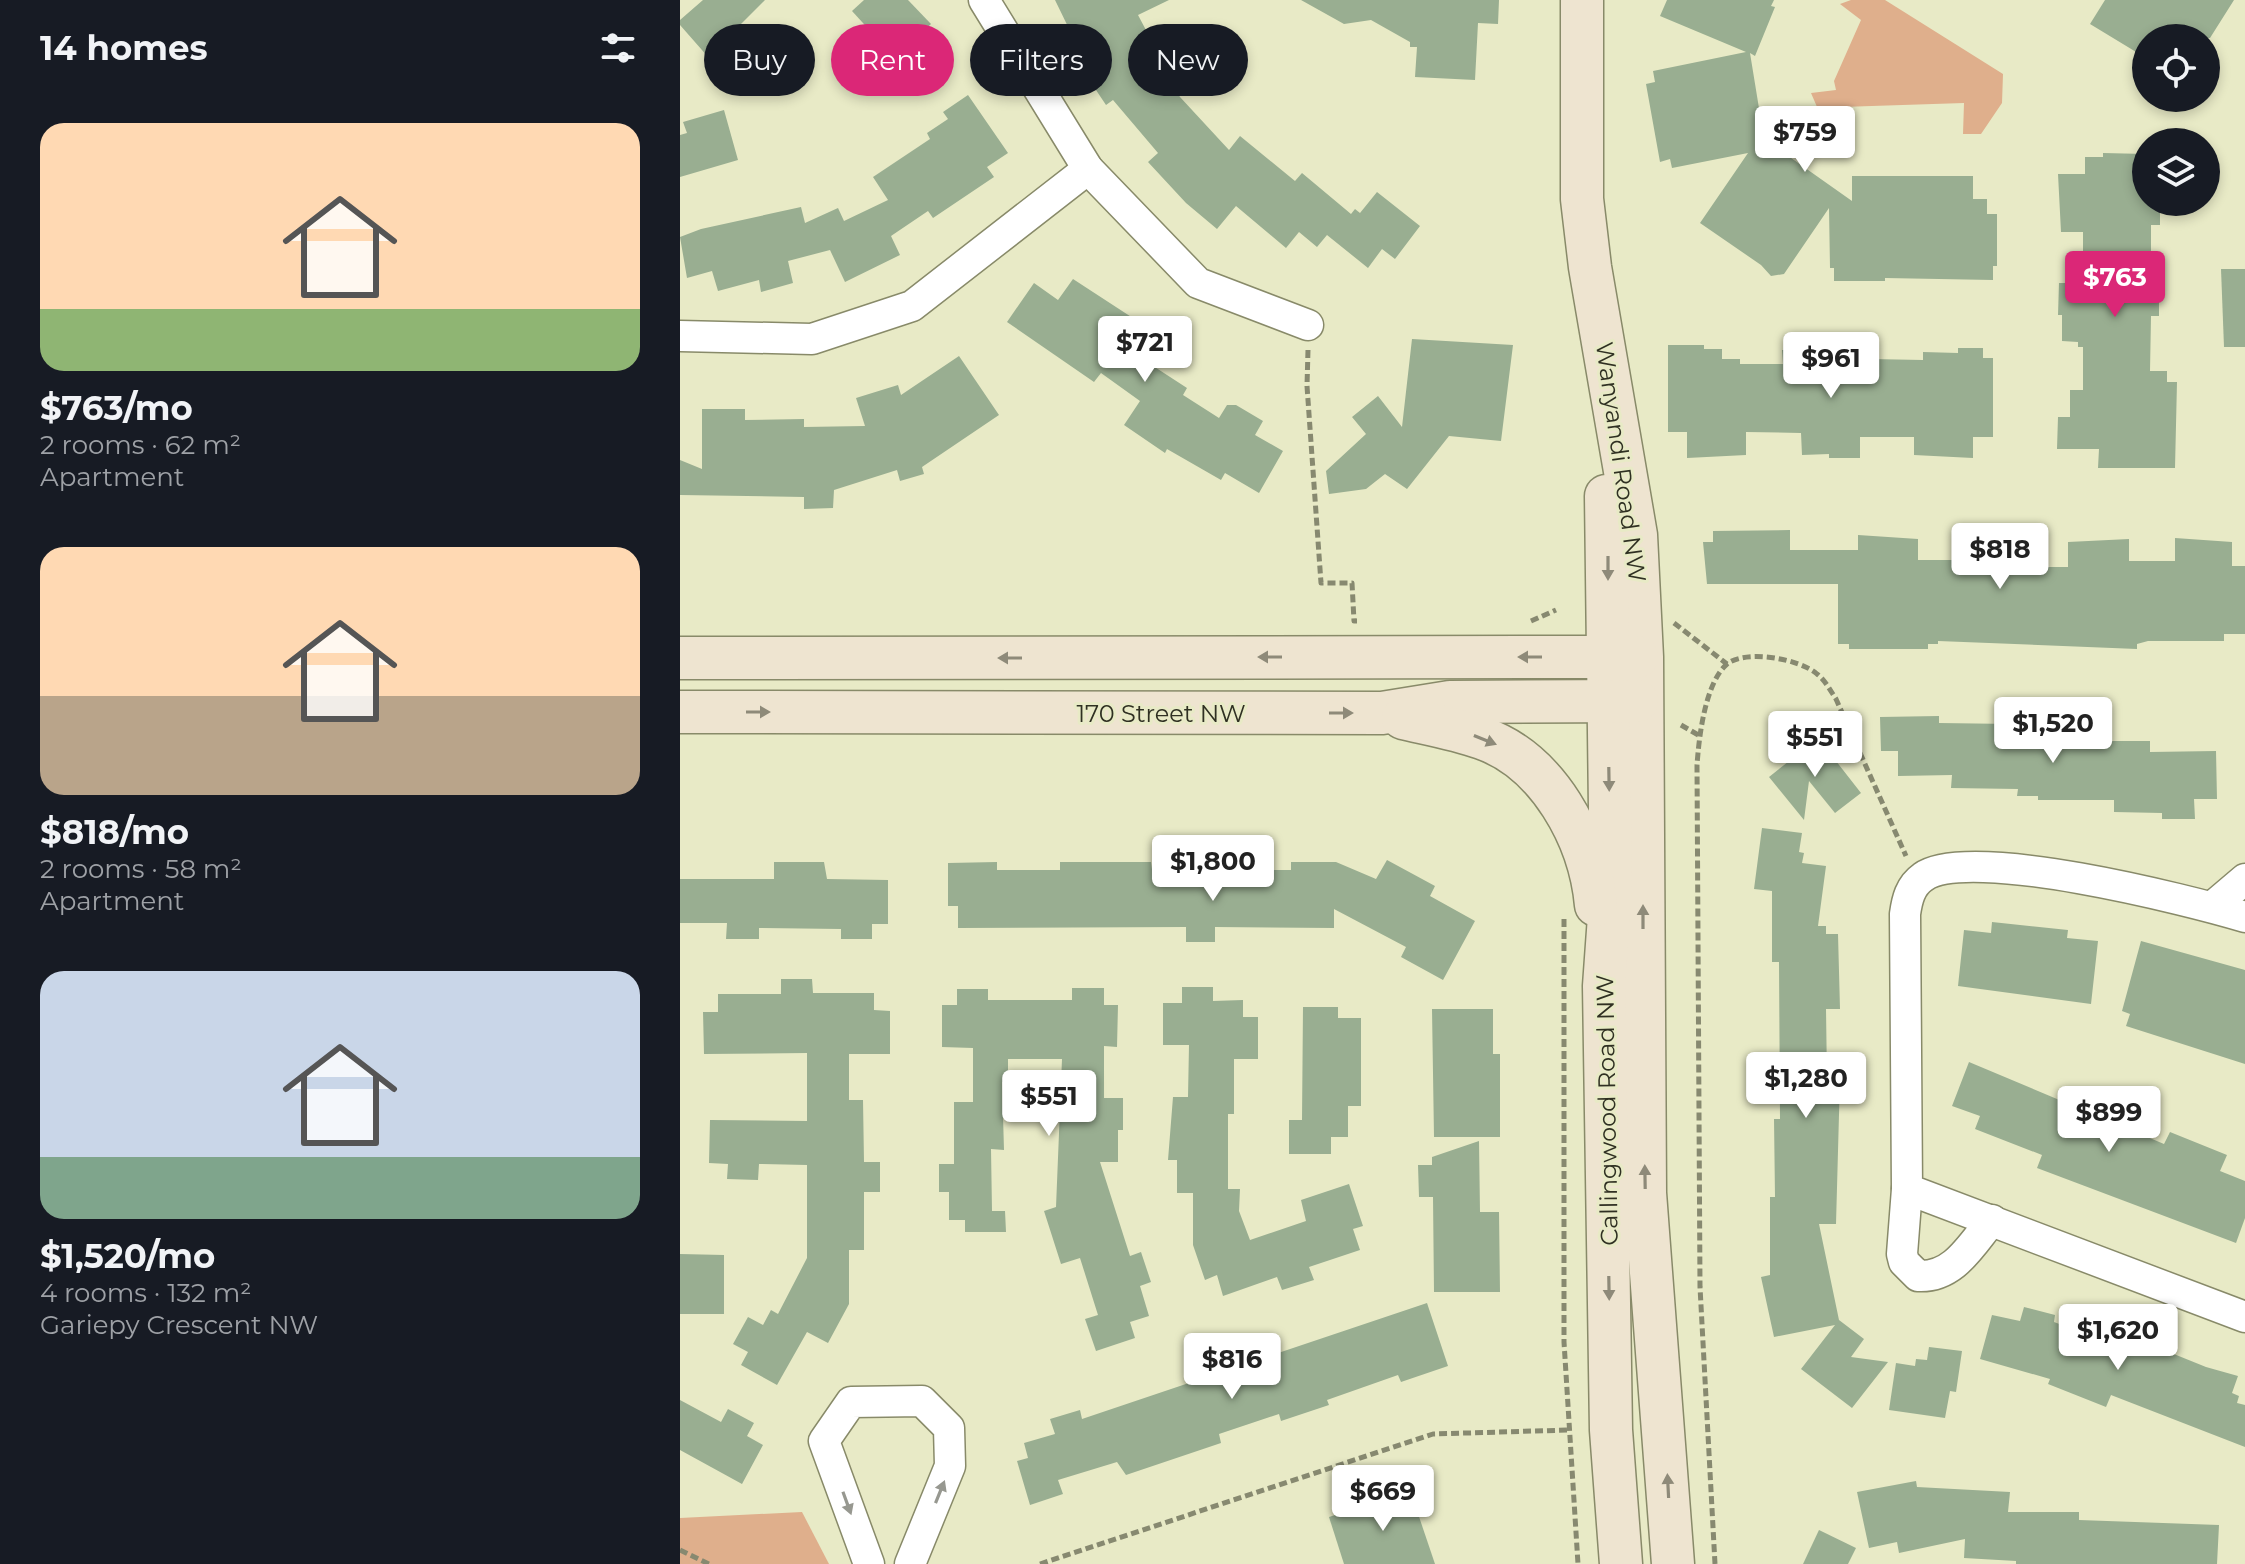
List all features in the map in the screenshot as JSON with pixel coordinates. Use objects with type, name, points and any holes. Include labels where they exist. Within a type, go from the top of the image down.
[{"type":"main road","name":"Wanyandi Road NW","points":[[1582,0],[1582,199],[1590,267],[1590,336],[1625,657]]},
{"type":"main road","points":[[680,658],[1625,657]]},
{"type":"main road","name":"Callingwood Road NW","points":[[1625,657],[1645,1193],[1673,1564]]},
{"type":"main road","name":"Callingwood Road NW","points":[[1621,1564],[1611,1430],[1604,986],[1625,701]]},
{"type":"main road","name":"170 Street NW","points":[[680,712],[1382,713],[1450,702],[1625,701]]},
{"type":"main road","points":[[1382,713],[1484,738],[1543,779],[1573,826],[1595,891],[1604,986]]},
{"type":"street","points":[[984,0],[1088,169],[1198,283],[1308,325]]},
{"type":"street","points":[[680,336],[812,339],[912,306],[1088,169]]},
{"type":"street","points":[[1992,1220],[1952,1268],[1941,1275],[1918,1276],[1904,1262],[1907,1189],[1905,914],[1907,901],[1918,882],[1924,876],[1948,868],[1988,869],[2113,883],[2245,917]]},
{"type":"street","points":[[2212,907],[2245,879]]},
{"type":"street","points":[[1907,1189],[2245,1317]]},
{"type":"street","points":[[869,1564],[824,1441],[851,1402],[922,1401],[949,1428],[950,1466],[910,1564]]},
{"type":"path","points":[[1308,325],[1307,386],[1321,583],[1352,583],[1354,621],[1368,621]]},
{"type":"path","points":[[1528,621],[1556,610]]},
{"type":"path","points":[[1673,623],[1727,664]]},
{"type":"path","points":[[1715,1564],[1697,1170],[1700,736],[1708,701],[1727,664],[1742,659],[1771,657],[1801,665],[1820,676],[1836,699],[1918,882]]},
{"type":"path","points":[[1681,725],[1700,736]]},
{"type":"path","points":[[1563,910],[1564,1342],[1578,1564]]},
{"type":"path","points":[[1040,1564],[1433,1434],[1569,1430]]},
{"type":"path","points":[[680,1550],[709,1564]]},
{"type":"shaded area","points":[[1851,0],[1885,0],[2003,74],[2002,103],[1981,134],[1963,134],[1964,103],[1841,107],[1843,131],[1824,123],[1811,93],[1836,90],[1834,81],[1861,20],[1840,4]]},
{"type":"shaded area","points":[[802,1512],[829,1564],[680,1564],[680,1518]]},
{"type":"building","points":[[703,0],[765,0],[741,24],[704,24],[704,52],[680,25],[680,20]]},
{"type":"building","points":[[864,0],[908,0],[931,24],[864,24],[852,11]]},
{"type":"building","points":[[1055,0],[1169,0],[1138,15],[1143,24],[1128,24],[1128,96],[1179,96],[1229,150],[1240,136],[1295,181],[1302,173],[1351,214],[1355,209],[1360,213],[1377,192],[1420,226],[1395,259],[1382,249],[1368,268],[1327,235],[1317,247],[1299,232],[1286,248],[1236,206],[1217,229],[1186,203],[1148,162],[1158,153],[1113,100],[1106,105],[1100,96],[1112,96],[1112,24],[1067,24]]},
{"type":"building","points":[[1301,0],[1499,0],[1498,24],[1478,23],[1475,80],[1415,77],[1417,47],[1410,47],[1410,42],[1371,20],[1344,24]]},
{"type":"building","points":[[1667,0],[1774,0],[1771,6],[1775,7],[1755,56],[1750,53],[1764,139],[1852,201],[1852,176],[1973,176],[1973,199],[1987,199],[1987,214],[1997,214],[1997,266],[1993,266],[1993,280],[1885,278],[1885,281],[1834,281],[1834,268],[1830,268],[1829,208],[1784,274],[1771,276],[1761,265],[1700,223],[1748,153],[1672,168],[1670,159],[1660,162],[1646,84],[1655,82],[1653,71],[1746,52],[1660,16]]},
{"type":"building","points":[[2105,0],[2234,0],[2219,24],[2132,24],[2132,50],[2090,24]]},
{"type":"building","points":[[968,95],[1008,153],[987,167],[994,177],[933,218],[928,211],[891,236],[900,255],[845,282],[830,250],[788,261],[793,283],[761,292],[759,280],[718,291],[712,271],[687,278],[680,237],[701,229],[801,207],[805,223],[838,208],[844,221],[888,200],[873,177],[930,139],[927,133],[948,119],[943,112]]},
{"type":"building","points":[[724,110],[738,160],[680,177],[680,135],[687,133],[683,122]]},
{"type":"building","points":[[2103,153],[2132,154],[2132,216],[2160,216],[2160,225],[2151,225],[2151,292],[2159,292],[2159,316],[2151,316],[2150,371],[2167,371],[2167,382],[2177,382],[2175,468],[2098,468],[2099,449],[2057,449],[2058,417],[2070,417],[2070,390],[2083,390],[2083,347],[2078,347],[2078,342],[2062,341],[2062,315],[2058,315],[2059,283],[2079,283],[2079,275],[2083,275],[2083,232],[2061,232],[2058,174],[2085,174],[2085,157],[2103,157]]},
{"type":"building","points":[[2221,269],[2245,269],[2245,347],[2224,347]]},
{"type":"building","points":[[1073,279],[1139,322],[1129,335],[1153,353],[1147,362],[1187,388],[1183,395],[1219,418],[1227,405],[1236,405],[1263,421],[1255,435],[1283,451],[1259,493],[1225,473],[1221,480],[1167,449],[1165,453],[1124,425],[1140,401],[1101,373],[1094,382],[1007,322],[1034,283],[1058,300]]},
{"type":"building","points":[[1412,339],[1513,345],[1501,441],[1449,436],[1407,489],[1385,474],[1366,489],[1329,494],[1326,471],[1366,434],[1352,417],[1378,396],[1402,427]]},
{"type":"building","points":[[1668,345],[1704,345],[1704,349],[1722,349],[1722,359],[1740,359],[1740,364],[1783,364],[1782,350],[1871,348],[1871,359],[1923,360],[1923,352],[1958,353],[1958,348],[1983,348],[1983,358],[1993,358],[1993,437],[1973,437],[1973,458],[1914,455],[1914,437],[1860,437],[1860,458],[1829,458],[1829,454],[1802,455],[1801,433],[1746,432],[1746,455],[1687,458],[1687,432],[1668,432]]},
{"type":"building","points":[[959,356],[999,415],[922,467],[924,474],[900,481],[897,470],[834,490],[833,508],[804,509],[804,497],[680,495],[680,460],[702,469],[702,409],[745,409],[745,420],[804,419],[804,427],[865,426],[856,398],[898,385],[901,395]]},
{"type":"building","points":[[1790,530],[1790,550],[1858,550],[1858,535],[1918,539],[1918,560],[1965,560],[1965,541],[2020,539],[2020,567],[2068,567],[2068,542],[2129,539],[2129,561],[2175,561],[2175,538],[2232,542],[2232,566],[2245,566],[2245,634],[2224,634],[2224,641],[2148,641],[2137,644],[2137,649],[1938,641],[1938,644],[1928,644],[1928,649],[1849,649],[1849,644],[1838,644],[1838,584],[1707,584],[1703,542],[1713,542],[1713,531]]},
{"type":"building","points":[[1939,716],[1939,723],[2012,724],[2012,733],[2077,733],[2077,741],[2150,741],[2150,752],[2216,751],[2217,799],[2194,799],[2195,819],[2162,819],[2162,813],[2114,812],[2114,800],[2038,800],[2038,796],[2017,796],[2018,789],[1951,788],[1952,775],[1898,776],[1898,751],[1881,751],[1880,717]]},
{"type":"building","points":[[1818,738],[1861,793],[1835,813],[1809,781],[1804,820],[1769,777]]},
{"type":"building","points":[[1762,828],[1802,833],[1799,852],[1804,853],[1802,863],[1826,866],[1818,926],[1826,926],[1826,934],[1838,934],[1840,1009],[1826,1009],[1827,1078],[1840,1078],[1836,1224],[1819,1224],[1839,1320],[1864,1339],[1851,1357],[1888,1362],[1852,1408],[1801,1369],[1835,1325],[1774,1337],[1761,1277],[1770,1275],[1770,1197],[1775,1197],[1774,1119],[1780,1119],[1779,962],[1772,962],[1772,891],[1754,889]]},
{"type":"building","points":[[1387,860],[1435,886],[1430,896],[1475,921],[1443,980],[1401,957],[1406,947],[1334,909],[1334,928],[1215,927],[1215,942],[1186,942],[1186,927],[958,928],[958,906],[948,906],[948,863],[997,862],[997,870],[1060,870],[1060,862],[1151,862],[1154,884],[1225,884],[1225,870],[1291,870],[1291,862],[1336,862],[1376,879]]},
{"type":"building","points":[[774,862],[824,862],[827,879],[888,880],[888,924],[872,924],[872,939],[841,939],[841,929],[759,928],[759,939],[726,939],[727,923],[680,923],[680,879],[774,879]]},
{"type":"building","points":[[1992,922],[2068,930],[2067,938],[2098,941],[2091,1004],[1958,986],[1964,930],[1991,933]]},
{"type":"building","points":[[2141,941],[2245,970],[2245,1064],[2126,1026],[2130,1014],[2122,1011]]},
{"type":"building","points":[[781,979],[812,979],[813,993],[874,993],[874,1010],[890,1011],[890,1054],[849,1054],[849,1100],[863,1100],[864,1162],[880,1162],[880,1192],[864,1192],[864,1250],[849,1250],[849,1304],[828,1343],[807,1332],[777,1385],[741,1365],[748,1352],[733,1344],[748,1317],[763,1325],[771,1310],[778,1314],[807,1258],[807,1165],[759,1164],[758,1180],[727,1179],[728,1164],[709,1163],[710,1120],[807,1121],[807,1053],[704,1054],[703,1012],[718,1012],[718,994],[781,994]]},
{"type":"building","points":[[1182,987],[1213,987],[1213,1001],[1243,1000],[1243,1017],[1258,1017],[1258,1059],[1234,1059],[1234,1114],[1228,1114],[1228,1189],[1240,1189],[1239,1211],[1250,1240],[1306,1221],[1301,1200],[1349,1184],[1363,1226],[1353,1229],[1360,1250],[1309,1267],[1314,1280],[1282,1290],[1277,1277],[1223,1296],[1217,1275],[1205,1280],[1193,1245],[1193,1193],[1177,1193],[1177,1160],[1168,1160],[1173,1097],[1188,1097],[1189,1045],[1163,1045],[1163,1003],[1182,1003]]},
{"type":"building","points":[[1072,988],[1104,988],[1104,1005],[1118,1005],[1117,1047],[1104,1046],[1104,1098],[1123,1098],[1123,1130],[1118,1130],[1118,1162],[1100,1162],[1130,1256],[1141,1252],[1151,1282],[1140,1286],[1149,1316],[1130,1322],[1135,1338],[1096,1351],[1085,1319],[1098,1315],[1080,1258],[1061,1264],[1044,1211],[1056,1207],[1062,1059],[1008,1059],[1008,1081],[1002,1082],[1004,1150],[991,1149],[992,1211],[1005,1211],[1006,1232],[965,1232],[965,1220],[949,1220],[949,1192],[939,1192],[939,1164],[954,1164],[954,1102],[973,1102],[973,1048],[942,1047],[942,1005],[957,1005],[957,989],[988,989],[988,1000],[1072,1000]]},
{"type":"building","points":[[1303,1007],[1338,1007],[1338,1018],[1361,1018],[1361,1106],[1348,1106],[1348,1137],[1331,1137],[1331,1154],[1289,1154],[1289,1120],[1302,1120]]},
{"type":"building","points":[[1432,1009],[1493,1009],[1493,1054],[1500,1054],[1500,1137],[1434,1137]]},
{"type":"building","points":[[1969,1062],[2164,1144],[2170,1132],[2227,1155],[2220,1171],[2245,1181],[2245,1218],[2236,1243],[2037,1168],[2042,1155],[1975,1129],[1980,1116],[1952,1106]]},
{"type":"building","points":[[1479,1141],[1480,1212],[1499,1212],[1500,1292],[1434,1292],[1433,1197],[1419,1197],[1418,1165],[1432,1165],[1432,1157]]},
{"type":"building","points":[[680,1254],[724,1255],[724,1314],[680,1314]]},
{"type":"building","points":[[1427,1303],[1448,1366],[1401,1382],[1398,1375],[1327,1400],[1329,1405],[1281,1421],[1279,1414],[1219,1434],[1221,1443],[1126,1475],[1117,1462],[1058,1480],[1063,1494],[1030,1505],[1017,1461],[1028,1458],[1024,1443],[1055,1434],[1050,1419],[1080,1410],[1082,1419]]},
{"type":"building","points":[[2024,1307],[2055,1315],[2054,1322],[2097,1338],[2102,1325],[2206,1367],[2238,1376],[2232,1393],[2239,1396],[2237,1403],[2245,1405],[2245,1447],[2111,1395],[2106,1407],[2048,1384],[2050,1379],[1980,1359],[1992,1315],[2020,1321]]},
{"type":"building","points":[[1929,1347],[1962,1351],[1956,1392],[1950,1391],[1945,1418],[1889,1410],[1896,1363],[1915,1366],[1916,1359],[1927,1360]]},
{"type":"building","points":[[680,1400],[721,1422],[728,1409],[754,1423],[747,1436],[763,1445],[742,1484],[680,1450]]},
{"type":"building","points":[[1916,1481],[1917,1487],[2010,1492],[2008,1512],[2079,1512],[2079,1520],[2219,1525],[2217,1564],[2016,1564],[2016,1561],[1964,1558],[1965,1539],[1899,1553],[1897,1542],[1869,1548],[1857,1492]]},
{"type":"building","points":[[1410,1490],[1435,1564],[1344,1564],[1329,1517]]},
{"type":"building","points":[[1819,1530],[1856,1548],[1848,1564],[1803,1564]]}]
